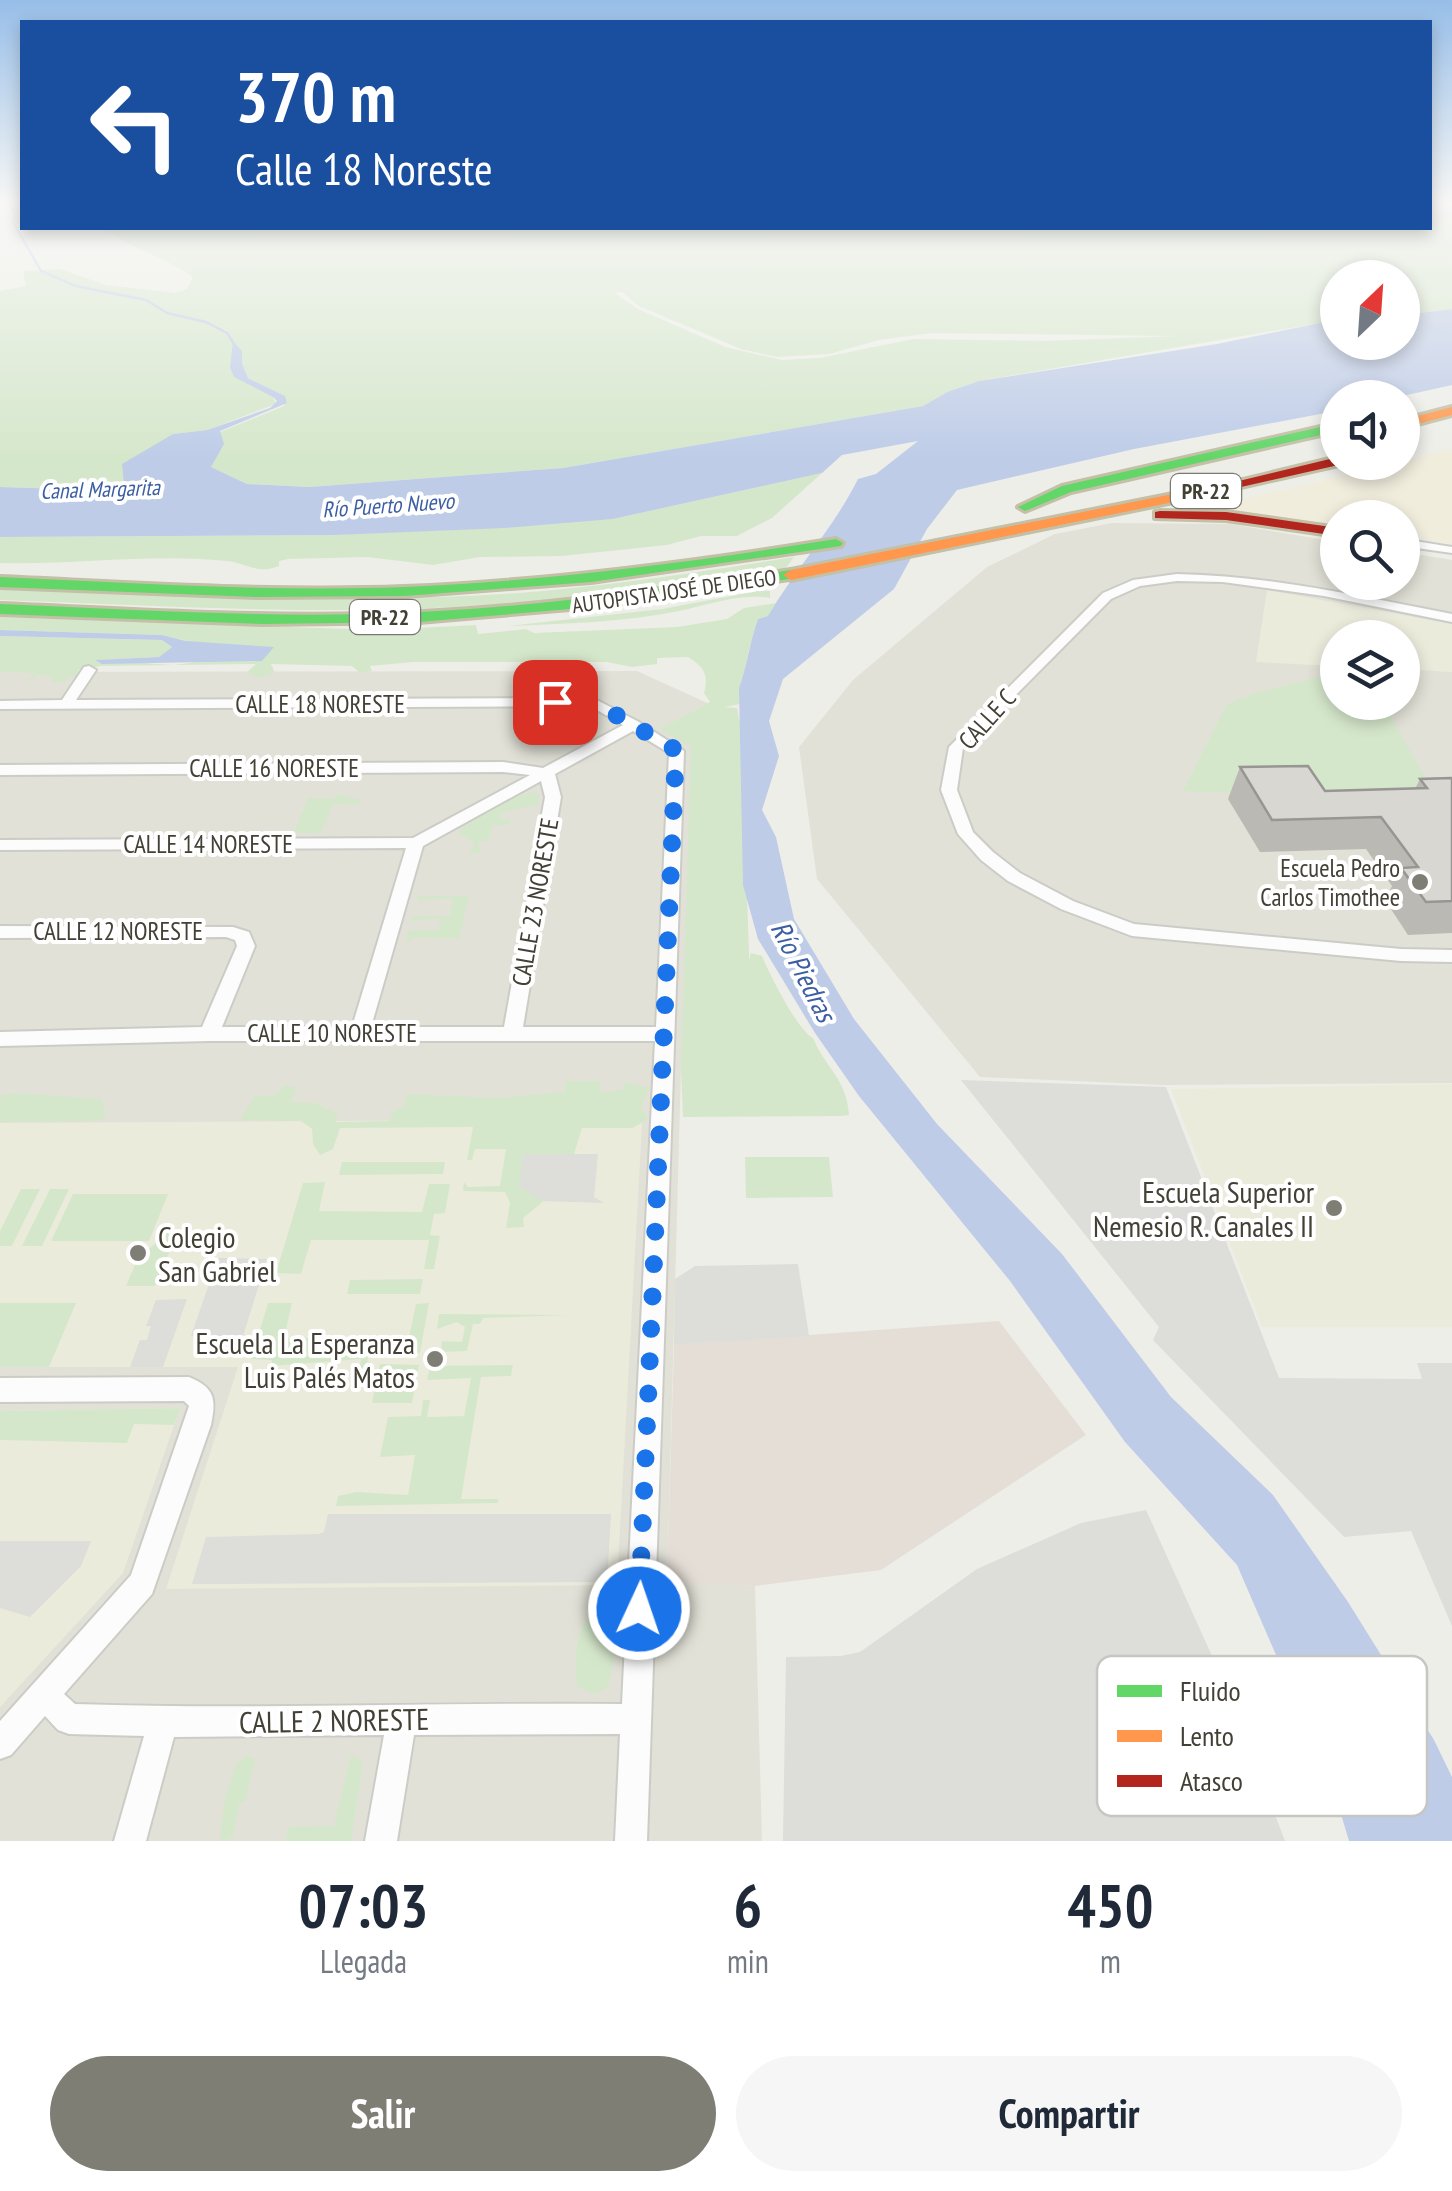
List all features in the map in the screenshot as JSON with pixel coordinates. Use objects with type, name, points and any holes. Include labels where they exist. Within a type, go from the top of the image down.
[{"type":"highway","points":[[1420,408],[1452,400]]},
{"type":"highway","points":[[1420,421],[1452,411]]},
{"type":"highway","points":[[1420,424],[1452,421]]},
{"type":"highway","name":"AUTOPISTA JOSÉ DE DIEGO","points":[[0,582],[304,593],[469,590],[574,582],[798,550],[949,523],[1026,507],[1067,490],[1320,435]]},
{"type":"highway","points":[[1420,442],[1452,435]]},
{"type":"highway","name":"AUTOPISTA JOSÉ DE DIEGO","points":[[0,608],[301,618],[473,615],[769,580],[929,551],[1320,465]]},
{"type":"highway","points":[[1074,520],[1205,515],[1320,530]]},
{"type":"street","points":[[1420,545],[1452,550]]},
{"type":"street","name":"CALLE C","points":[[1452,618],[1199,575],[1126,584],[1107,596],[956,746],[950,790],[966,834],[1014,877],[1066,905],[1132,930],[1401,955],[1452,956]]},
{"type":"street","points":[[66,705],[90,670]]},
{"type":"street","name":"CALLE 18 NORESTE","points":[[0,705],[593,702],[676,750],[664,1034]]},
{"type":"street","points":[[360,1034],[416,843],[634,726]]},
{"type":"street","name":"CALLE 16 NORESTE","points":[[0,770],[503,767],[547,772]]},
{"type":"street","name":"CALLE 23 NORESTE","points":[[513,1032],[553,797],[547,772]]},
{"type":"street","name":"CALLE 14 NORESTE","points":[[0,845],[416,843]]},
{"type":"street","name":"CALLE 12 NORESTE","points":[[0,932],[244,936],[246,946],[209,1034]]},
{"type":"street","name":"CALLE 10 NORESTE","points":[[0,1039],[209,1034],[664,1034]]},
{"type":"street","points":[[631,1841],[664,1034]]},
{"type":"street","points":[[0,1390],[176,1389],[196,1393],[202,1402],[202,1414],[142,1584],[0,1744]]},
{"type":"street","name":"CALLE 2 NORESTE","points":[[44,1695],[69,1718],[163,1723],[634,1719]]},
{"type":"street","points":[[381,1841],[402,1718]]},
{"type":"street","points":[[130,1841],[163,1723]]},
{"type":"shaded area","points":[[1452,449],[1452,544],[1420,539],[1420,500],[1320,500],[1320,523],[1227,511],[1216,506],[1324,480],[1420,480],[1420,457]]},
{"type":"shaded area","points":[[1112,523],[1230,524],[1320,539],[1320,600],[1420,600],[1420,555],[1452,560],[1452,1083],[1165,1085],[980,1077],[817,879],[799,747],[853,680],[987,567],[1055,534]]},
{"type":"shaded area","points":[[1267,590],[1452,624],[1452,672],[1420,670],[1420,620],[1320,620],[1320,665],[1256,662]]},
{"type":"shaded area","points":[[637,671],[705,702],[737,708],[741,730],[750,980],[681,1068],[667,1581],[755,1586],[762,1841],[0,1841],[0,672]]},
{"type":"shaded area","points":[[961,1080],[1166,1087],[1279,1378],[1422,1379],[1417,1363],[1452,1363],[1452,1626],[1411,1531],[1344,1537],[1153,1340],[1159,1327]]},
{"type":"shaded area","name":"Escuela Superior Nemesio R. Canales II","points":[[1452,1084],[1452,1327],[1262,1327],[1171,1089]]},
{"type":"shaded area","name":"Escuela La Esperanza Luis Palés Matos","points":[[0,1123],[642,1123],[617,1585],[166,1589],[238,1367],[0,1367]]},
{"type":"shaded area","points":[[523,1154],[598,1154],[594,1197],[604,1203],[544,1201],[534,1196],[519,1186]]},
{"type":"shaded area","points":[[218,1258],[267,1259],[243,1336],[191,1336]]},
{"type":"shaded area","points":[[798,1264],[809,1336],[674,1345],[675,1279],[695,1266]]},
{"type":"shaded area","points":[[187,1299],[163,1367],[130,1367],[140,1340],[147,1340],[151,1326],[146,1326],[156,1300]]},
{"type":"shaded area","points":[[999,1321],[1086,1435],[881,1570],[755,1586],[667,1582],[674,1345]]},
{"type":"shaded area","points":[[180,1408],[123,1573],[0,1707],[0,1411]]},
{"type":"shaded area","points":[[1146,1510],[1212,1656],[1097,1656],[1097,1816],[1275,1816],[1285,1841],[783,1841],[786,1657],[860,1652],[977,1569],[1081,1523]]},
{"type":"shaded area","points":[[328,1514],[611,1514],[607,1582],[192,1584],[206,1537],[319,1534],[324,1532]]},
{"type":"shaded area","points":[[0,1541],[91,1541],[81,1566],[30,1617],[0,1608]]},
{"type":"green space","points":[[140,289],[176,293],[187,289],[1320,289],[1320,323],[979,381],[947,392],[923,406],[563,468],[309,487],[247,484],[211,467],[220,432],[284,406],[285,396],[248,378],[242,363],[230,368],[273,397],[276,404],[207,430],[173,434],[125,484],[97,490],[0,487],[0,291]],"holes":[[[622,292],[639,306],[741,349],[777,357],[829,354],[879,340],[931,333],[1178,336],[1043,341],[913,339],[820,358],[782,360],[725,347],[638,309],[614,293]]]},
{"type":"green space","points":[[1420,289],[1452,289],[1452,309],[1420,313]]},
{"type":"green space","points":[[822,473],[772,518],[737,536],[701,536],[667,545],[562,556],[480,557],[433,565],[367,557],[288,559],[264,569],[199,559],[0,563],[0,537],[335,535],[613,519]]},
{"type":"green space","points":[[794,557],[786,568],[692,583],[457,607],[256,609],[0,600],[0,589],[324,597],[523,593]]},
{"type":"green space","points":[[770,591],[770,598],[735,598],[616,620],[508,626],[662,609]]},
{"type":"green space","points":[[776,603],[768,616],[758,619],[740,704],[725,707],[737,708],[741,730],[749,961],[751,953],[762,956],[792,1013],[813,1038],[840,1083],[849,1115],[683,1117],[681,1068],[691,747],[660,729],[710,702],[704,693],[704,672],[688,657],[657,658],[657,664],[632,667],[607,662],[413,662],[370,666],[372,671],[360,673],[352,666],[271,664],[275,673],[258,678],[247,672],[256,664],[101,666],[78,670],[81,675],[68,677],[65,682],[50,682],[53,677],[40,674],[26,684],[34,673],[0,672],[0,636],[162,640],[172,647],[159,657],[98,660],[174,665],[204,661],[187,641],[162,635],[0,630],[0,617],[377,630],[476,625],[478,634],[526,629],[534,633],[677,627],[727,619],[744,608]]},
{"type":"green space","points":[[1320,677],[1320,720],[1393,720],[1433,791],[1424,800],[1183,791],[1227,704]]},
{"type":"green space","points":[[533,792],[539,795],[539,805],[501,812],[499,819],[509,819],[510,825],[492,825],[489,840],[479,842],[478,848],[483,851],[470,855],[474,843],[458,833],[465,826],[491,808]]},
{"type":"green space","points":[[337,794],[360,800],[358,805],[333,804],[321,833],[294,833],[308,798],[334,799]]},
{"type":"green space","points":[[418,896],[469,896],[459,938],[413,938],[406,943],[408,931],[438,930],[441,918],[411,921],[413,916],[450,916],[453,898],[417,900]]},
{"type":"green space","points":[[566,1081],[600,1081],[601,1093],[624,1089],[625,1082],[649,1088],[641,1108],[648,1119],[633,1128],[582,1128],[574,1154],[524,1154],[526,1190],[544,1201],[523,1218],[524,1227],[506,1228],[510,1203],[505,1192],[463,1191],[464,1182],[468,1187],[500,1186],[506,1149],[475,1149],[472,1160],[467,1160],[473,1127],[340,1128],[333,1149],[320,1155],[313,1144],[312,1129],[301,1121],[240,1120],[255,1096],[273,1096],[285,1085],[296,1088],[291,1102],[316,1103],[338,1114],[336,1122],[390,1121],[393,1111],[405,1105],[407,1094],[497,1098],[563,1092],[564,1096]]},
{"type":"green space","points":[[12,1093],[101,1099],[107,1117],[98,1121],[0,1122],[0,1096]]},
{"type":"green space","points":[[745,1157],[829,1157],[833,1197],[746,1198]]},
{"type":"green space","points":[[342,1162],[445,1162],[443,1174],[339,1175]]},
{"type":"green space","points":[[325,1182],[319,1211],[422,1212],[429,1184],[450,1184],[445,1213],[434,1214],[430,1235],[440,1236],[434,1269],[424,1269],[429,1240],[311,1240],[301,1274],[276,1273],[303,1183]]},
{"type":"green space","points":[[21,1189],[40,1189],[12,1246],[0,1246],[0,1231]]},
{"type":"green space","points":[[50,1189],[69,1189],[42,1246],[22,1246]]},
{"type":"green space","points":[[73,1194],[168,1194],[149,1241],[51,1241]]},
{"type":"green space","points":[[174,1226],[176,1236],[155,1286],[126,1286],[137,1260]]},
{"type":"green space","points":[[423,1279],[420,1294],[347,1294],[350,1280]]},
{"type":"green space","points":[[0,1303],[76,1303],[49,1367],[0,1367]]},
{"type":"green space","points":[[268,1303],[292,1303],[284,1338],[409,1337],[416,1304],[429,1303],[420,1353],[369,1354],[363,1380],[351,1382],[354,1373],[359,1372],[361,1359],[271,1366],[272,1360],[251,1359]]},
{"type":"green space","points":[[439,1314],[569,1315],[483,1318],[480,1324],[473,1324],[467,1351],[441,1352],[442,1341],[462,1342],[465,1327],[457,1322],[437,1329]]},
{"type":"green space","points":[[380,1364],[419,1365],[412,1403],[372,1403]]},
{"type":"green space","points":[[513,1365],[511,1376],[481,1377],[461,1499],[498,1499],[498,1503],[336,1506],[338,1496],[357,1492],[408,1495],[415,1455],[380,1457],[388,1417],[421,1416],[423,1400],[430,1400],[427,1417],[464,1416],[471,1378],[427,1380],[430,1366]]},
{"type":"green space","points":[[180,1408],[174,1425],[134,1424],[127,1443],[0,1440],[0,1411]]},
{"type":"green space","points":[[594,1612],[605,1615],[615,1631],[609,1687],[595,1694],[578,1687],[576,1668],[582,1626]]},
{"type":"green space","points":[[351,1754],[363,1762],[351,1841],[285,1841],[289,1827],[334,1826]]},
{"type":"green space","points":[[248,1756],[255,1758],[245,1802],[239,1803],[233,1837],[224,1841],[220,1836],[225,1799],[236,1764]]},
{"type":"water","name":"Río Piedras","points":[[1452,309],[1452,385],[1420,392],[1420,380],[1320,380],[1320,414],[1134,449],[957,490],[927,529],[894,589],[783,679],[769,721],[779,756],[762,810],[776,837],[794,919],[854,1019],[937,1124],[1062,1254],[1171,1397],[1273,1495],[1382,1656],[1276,1656],[1237,1565],[1125,1442],[1010,1281],[859,1096],[758,939],[743,885],[739,688],[755,628],[758,619],[768,616],[858,479],[876,474],[918,441],[842,455],[822,473],[613,519],[335,535],[0,537],[0,487],[97,490],[124,484],[122,464],[173,434],[207,430],[270,408],[277,401],[273,397],[234,377],[230,368],[233,341],[242,351],[248,378],[285,396],[287,403],[220,431],[224,444],[211,467],[247,484],[309,487],[563,468],[923,406],[947,392],[979,381],[1217,344],[1320,323],[1320,360],[1420,360],[1420,313]]},
{"type":"water","points":[[0,630],[162,635],[186,641],[274,647],[262,661],[102,664],[95,660],[159,657],[172,647],[162,640],[0,636]]},
{"type":"water","points":[[1427,1729],[1452,1777],[1452,1841],[1349,1841],[1342,1816],[1427,1816]]},
{"type":"building","points":[[1308,766],[1325,791],[1427,788],[1420,779],[1452,778],[1452,901],[1426,902],[1401,868],[1418,867],[1381,817],[1272,820],[1240,767]]},
{"type":"waterway","name":"Río Puerto Nuevo","points":[[91,289],[146,300],[167,313],[206,322],[227,333],[234,344]]},
{"type":"traffic: fast","points":[[1025,507],[1067,489],[1320,431]]},
{"type":"traffic: fast","points":[[0,582],[257,592],[405,591],[591,578],[836,543]]},
{"type":"traffic: fast","points":[[0,609],[262,619],[419,617],[605,601],[791,575]]},
{"type":"traffic: slow","points":[[1420,419],[1452,411]]},
{"type":"traffic: slow","points":[[791,575],[1188,495]]},
{"type":"traffic: jam","points":[[1188,495],[1320,465]]},
{"type":"traffic: jam","points":[[1160,515],[1226,516],[1320,529]]},
{"type":"place","name":"Escuela Pedro Carlos Timothee","points":[[1420,882]]},
{"type":"place","name":"Escuela Superior Nemesio R. Canales II","points":[[1334,1208]]},
{"type":"place","name":"Colegio San Gabriel","points":[[138,1253]]},
{"type":"place","name":"Escuela La Esperanza Luis Palés Matos","points":[[435,1359]]},
{"type":"route","points":[[555,702],[593,702],[676,750],[639,1609]]},
{"type":"water label","name":"Canal Margarita","points":[[100,489]]}]
